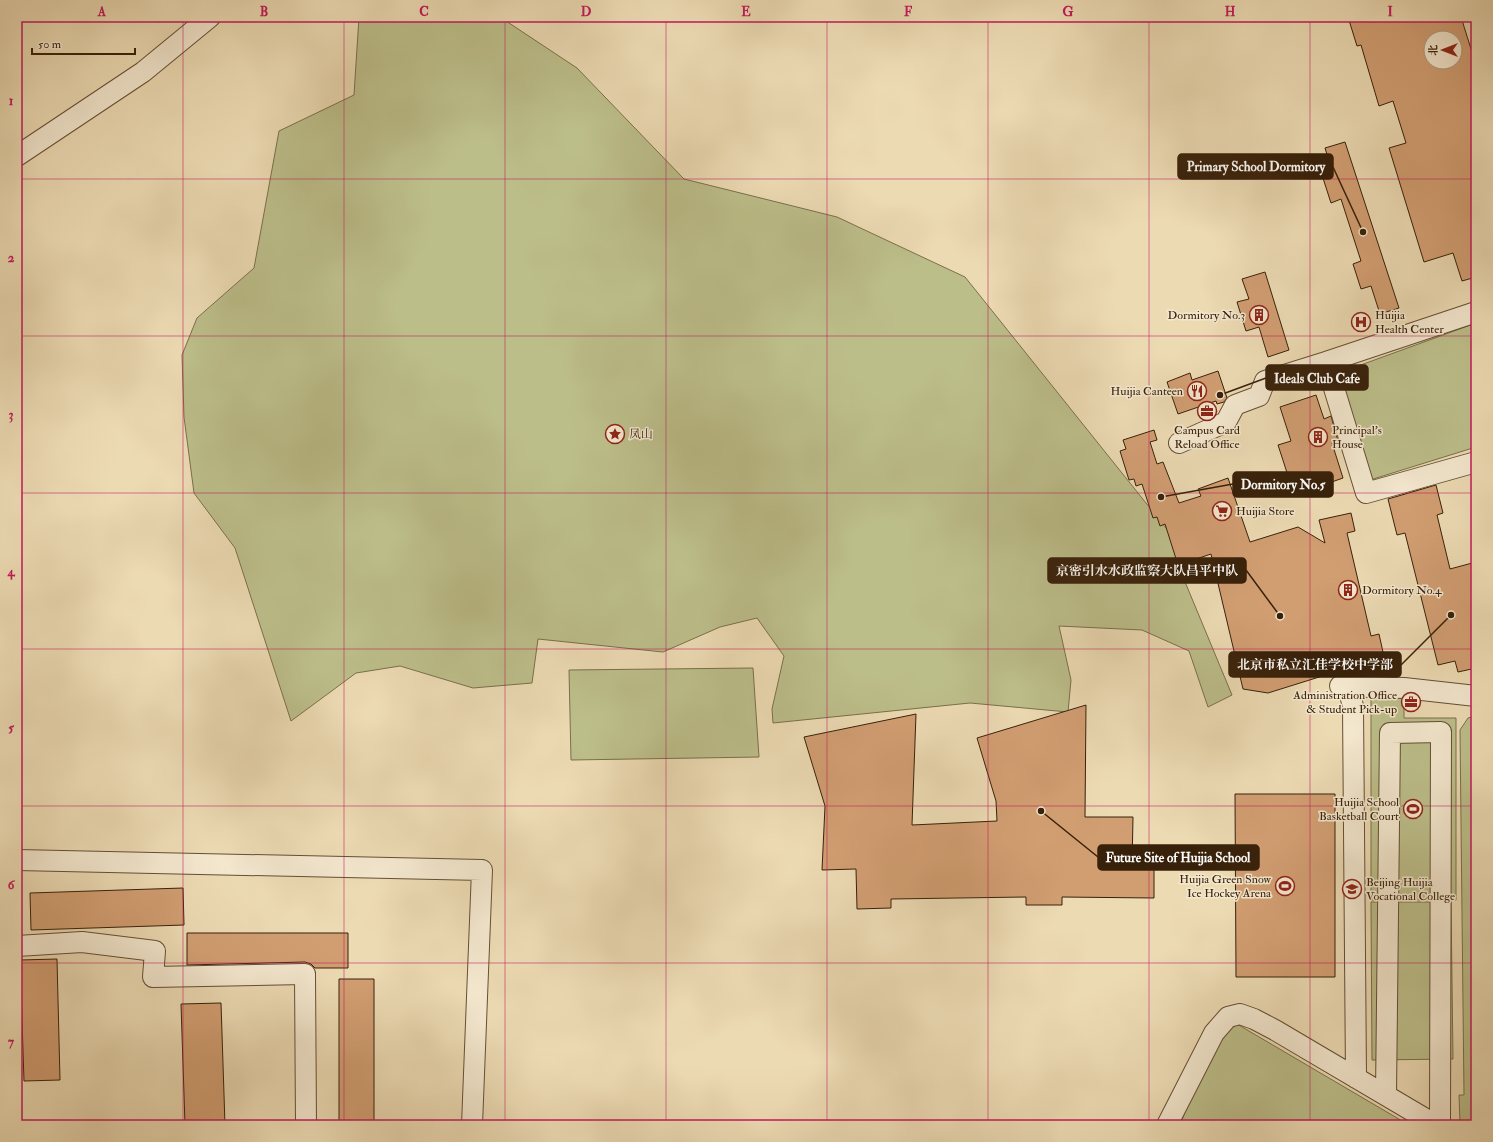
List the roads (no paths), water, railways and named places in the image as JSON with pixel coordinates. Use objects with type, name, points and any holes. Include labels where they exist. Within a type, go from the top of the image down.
[{"type":"street","points":[[17,156],[143,72],[210,17]]},
{"type":"street","points":[[1178,443],[1226,422],[1235,405],[1259,396],[1265,381],[1476,312]]},
{"type":"street","points":[[1326,362],[1366,494],[1476,462]]},
{"type":"street","points":[[1356,1078],[1353,706],[1346,686],[1404,688],[1476,696]]},
{"type":"street","points":[[1386,1095],[1390,733],[1440,732],[1440,1125]]},
{"type":"street","points":[[17,860],[482,870],[472,1125]]},
{"type":"street","points":[[17,946],[82,942],[155,951],[153,977],[305,974],[306,1125]]},
{"type":"street","points":[[1167,1125],[1214,1033],[1228,1017],[1240,1014],[1254,1019],[1436,1125]]},
{"type":"place","name":"Primary School Dormitory","points":[[1363,232]]},
{"type":"place","name":"Dormitory No.3","points":[[1259,315]]},
{"type":"place","name":"Huijia Health Center","points":[[1361,322]]},
{"type":"place","name":"Huijia Canteen","points":[[1197,391]]},
{"type":"place","name":"Ideals Club Cafe","points":[[1220,395]]},
{"type":"place","name":"Campus Card Reload Office","points":[[1207,411]]},
{"type":"place","name":"凤山","points":[[615,434]]},
{"type":"place","name":"Principal's House","points":[[1318,437]]},
{"type":"place","name":"Dormitory No.5","points":[[1161,497]]},
{"type":"place","name":"Huijia Store","points":[[1222,511]]},
{"type":"place","name":"Dormitory No.4","points":[[1348,590]]},
{"type":"place","name":"北京市私立汇佳学校中学部","points":[[1451,615]]},
{"type":"place","name":"京密引水水政监察大队昌平中队","points":[[1280,616]]},
{"type":"place","name":"Administration Office & Student Pick-up","points":[[1411,702]]},
{"type":"place","name":"Huijia School Basketball Court","points":[[1413,809]]},
{"type":"place","name":"Future Site of Huijia School","points":[[1041,811]]},
{"type":"place","name":"Huijia Green Snow Ice Hockey Arena","points":[[1285,886]]},
{"type":"place","name":"Beijing Huijia Vocational College","points":[[1352,889]]}]
